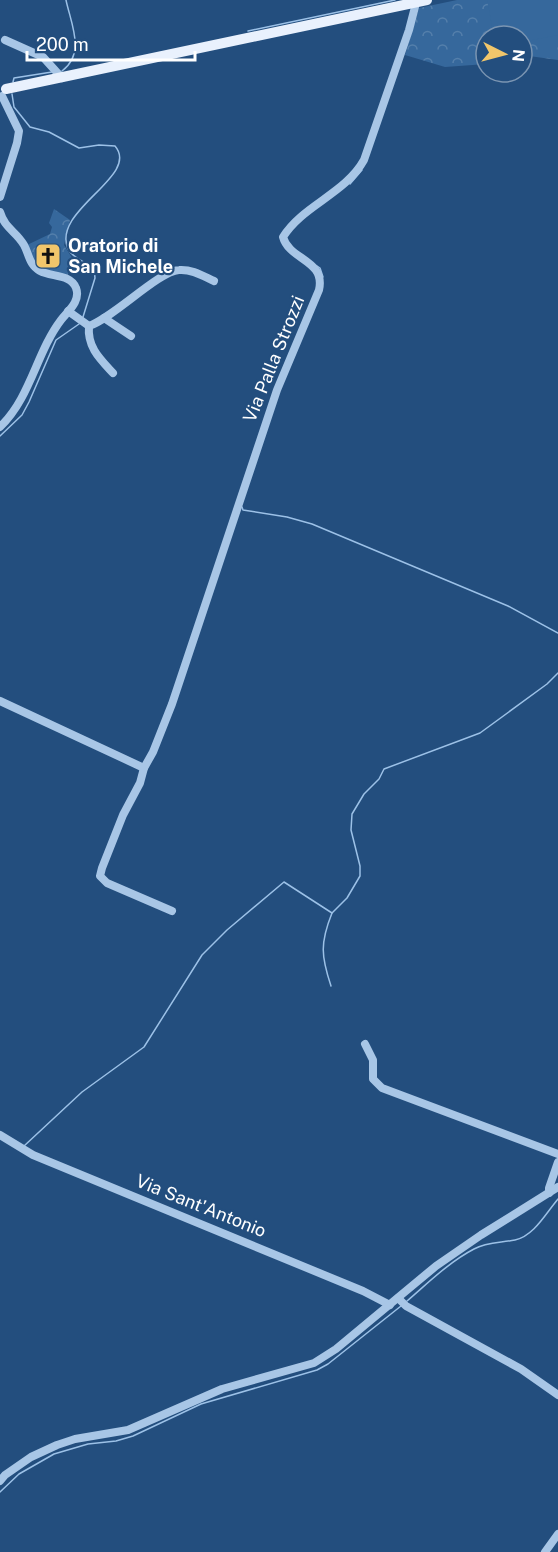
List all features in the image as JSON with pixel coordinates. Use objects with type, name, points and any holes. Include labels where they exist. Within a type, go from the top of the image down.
[{"type":"main road","points":[[2,91],[58,73],[241,45],[427,0]]},
{"type":"street","name":"Via Palla Strozzi","points":[[172,911],[106,883],[100,876],[116,831],[140,783],[144,768],[153,752],[172,704],[277,390],[319,290],[320,279],[317,271],[285,244],[283,237],[312,207],[343,186],[360,167],[371,143],[402,50],[414,3]]},
{"type":"street","points":[[5,40],[43,57],[58,73]]},
{"type":"street","points":[[0,197],[19,131],[2,91]]},
{"type":"street","points":[[0,212],[2,224],[20,239],[34,267],[42,272],[70,280],[76,286],[76,300],[70,313],[44,347],[22,399],[0,427]]},
{"type":"street","points":[[87,325],[104,318],[176,270],[191,271],[214,281]]},
{"type":"street","points":[[70,313],[87,325],[90,344],[113,374]]},
{"type":"street","points":[[104,318],[131,336]]},
{"type":"street","points":[[0,702],[144,768]]},
{"type":"street","points":[[365,1044],[373,1060],[373,1079],[382,1088],[558,1154]]},
{"type":"street","name":"Via Sant'Antonio","points":[[0,1135],[33,1155],[352,1287],[390,1305]]},
{"type":"street","points":[[549,1192],[558,1162]]},
{"type":"street","points":[[0,1480],[31,1457],[57,1445],[75,1439],[128,1430],[222,1389],[314,1363],[336,1349],[390,1305],[402,1302],[463,1247],[558,1187]]},
{"type":"street","points":[[402,1302],[520,1369],[558,1395]]},
{"type":"street","points":[[545,1552],[558,1534]]},
{"type":"green space","points":[[457,0],[558,0],[558,60],[534,57],[534,24],[474,24],[474,65],[445,67],[405,55],[419,8]]},
{"type":"green space","points":[[487,0],[558,0],[558,35],[534,40],[534,24],[492,24]]},
{"type":"green space","points":[[54,209],[70,220],[64,245],[72,258],[68,275],[41,268],[37,265],[27,245],[50,234],[52,227],[49,223]]},
{"type":"waterway","points":[[62,71],[69,64],[75,47],[66,0]]},
{"type":"waterway","points":[[248,31],[395,0]]},
{"type":"waterway","points":[[13,82],[14,78],[52,72]]},
{"type":"waterway","points":[[12,94],[14,107],[30,127],[49,132],[79,148],[99,145],[115,146],[120,157],[116,169],[82,207],[66,235],[70,252],[94,269],[95,278],[83,317]]},
{"type":"waterway","points":[[350,184],[362,170]]},
{"type":"waterway","points":[[317,266],[323,277]]},
{"type":"waterway","points":[[0,436],[22,415],[56,340],[79,324]]},
{"type":"waterway","points":[[242,507],[243,510],[287,517],[312,524],[508,606],[558,633]]},
{"type":"waterway","points":[[24,1146],[82,1092],[144,1047],[202,955],[227,930],[284,882],[332,913],[347,898],[360,876],[360,866],[351,830],[352,814],[364,794],[379,779],[384,769],[480,733],[547,684],[558,673]]},
{"type":"waterway","points":[[331,986],[323,950],[325,933],[332,913]]},
{"type":"waterway","points":[[407,1301],[447,1266],[474,1249],[515,1240],[528,1234],[558,1199]]},
{"type":"waterway","points":[[0,1492],[19,1474],[54,1454],[88,1444],[116,1441],[133,1436],[201,1404],[317,1370],[328,1364],[401,1306]]},
{"type":"place","name":"Oratorio di San Michele","points":[[48,256]]}]
